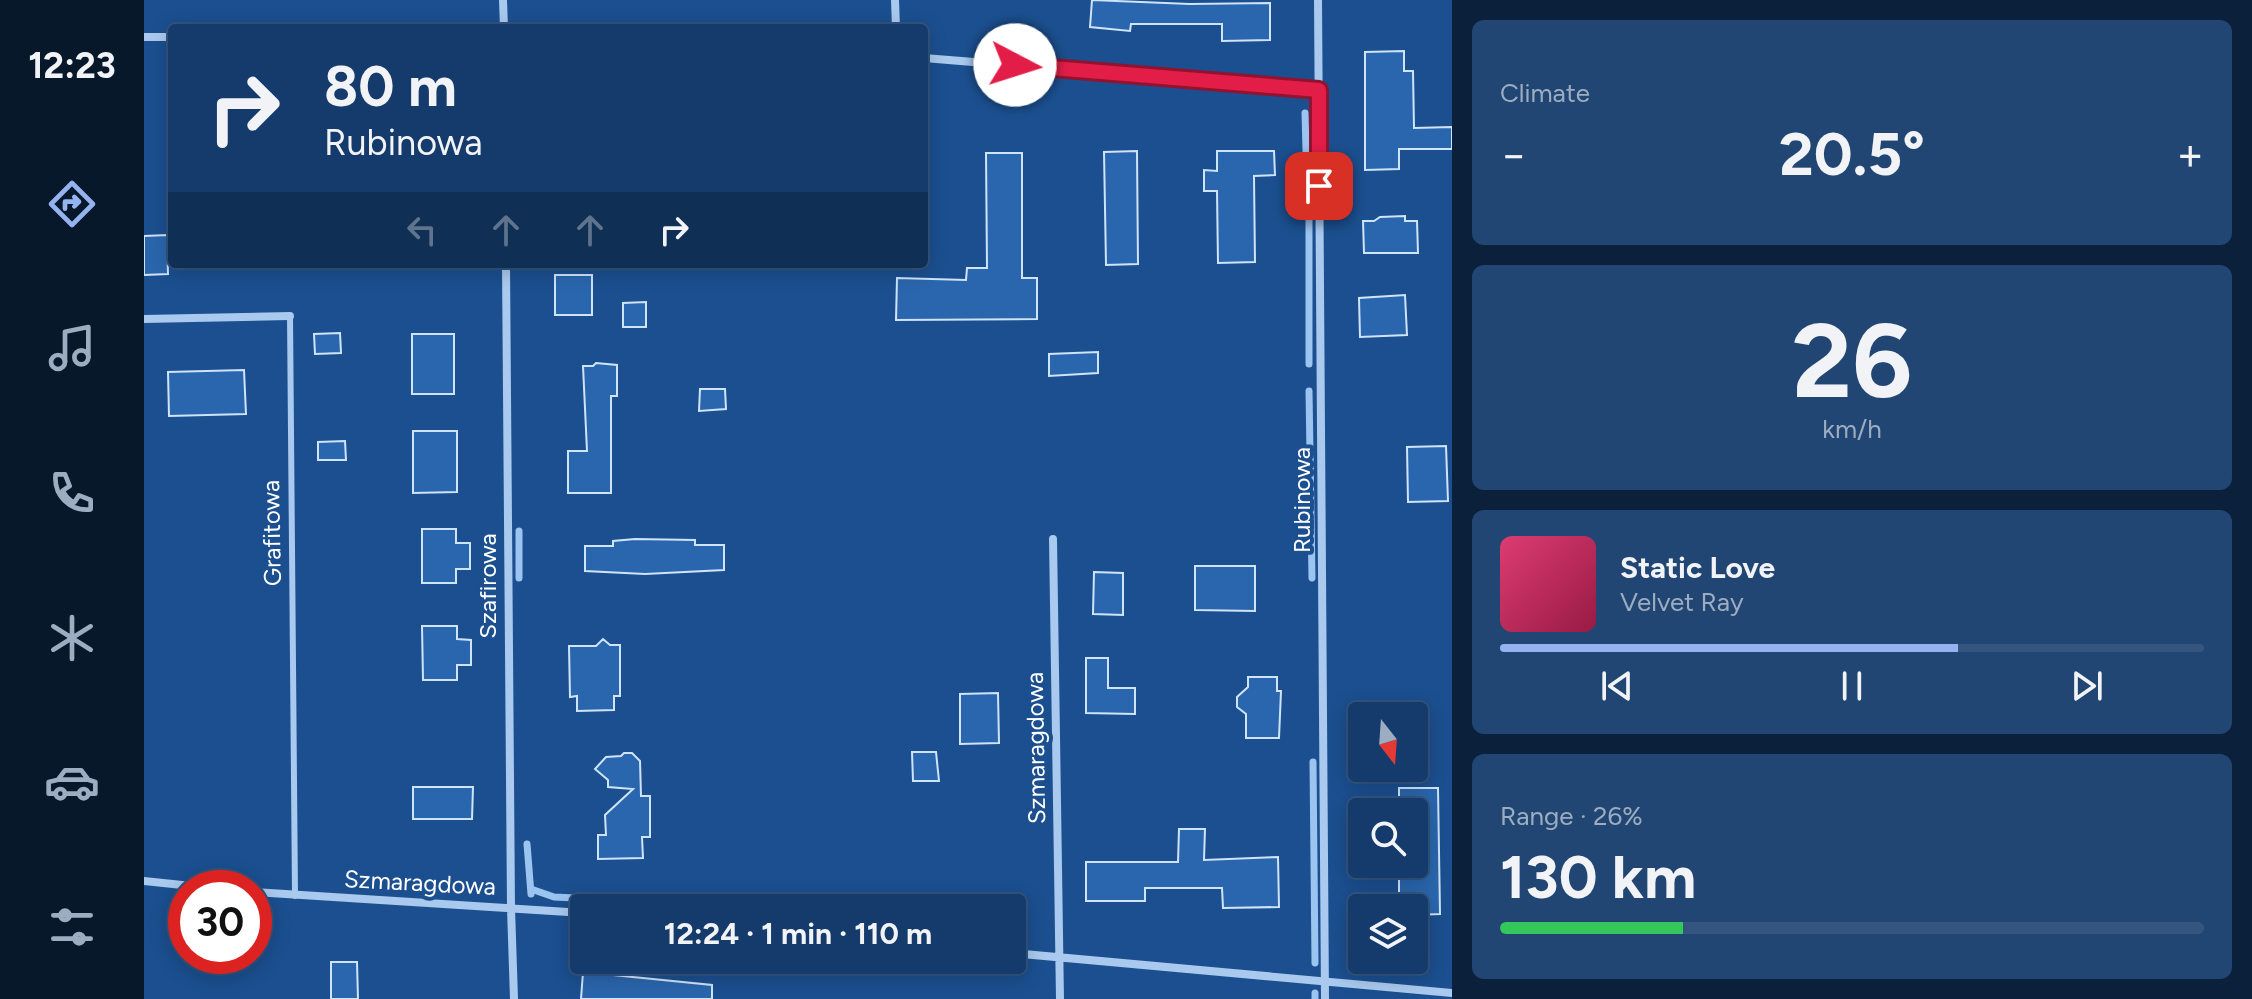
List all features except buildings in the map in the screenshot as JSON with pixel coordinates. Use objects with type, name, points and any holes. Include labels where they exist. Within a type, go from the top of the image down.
[{"type":"street","points":[[503,0],[504,24]]},
{"type":"street","points":[[895,0],[896,24]]},
{"type":"street","name":"Rubinowa","points":[[1318,0],[1325,999]]},
{"type":"street","points":[[144,37],[168,37]]},
{"type":"street","points":[[928,58],[1319,90]]},
{"type":"street","name":"Szafirowa","points":[[506,268],[514,999]]},
{"type":"street","name":"Grafitowa","points":[[144,319],[290,316]]},
{"type":"street","name":"Szmaragdowa","points":[[1053,539],[1060,999]]},
{"type":"street","points":[[144,881],[168,884]]},
{"type":"street","name":"Szmaragdowa","points":[[272,894],[570,912]]},
{"type":"street","points":[[1026,954],[1452,993]]},
{"type":"lane","name":"Grafitowa","points":[[290,316],[295,896]]},
{"type":"waterway","points":[[1305,113],[1307,188]]},
{"type":"waterway","points":[[1309,219],[1309,364]]},
{"type":"waterway","points":[[1309,391],[1312,578]]},
{"type":"waterway","points":[[519,531],[519,578]]},
{"type":"waterway","points":[[1313,762],[1315,963]]},
{"type":"waterway","points":[[527,844],[531,894]]},
{"type":"waterway","points":[[531,889],[554,897],[570,898]]},
{"type":"waterway","points":[[1315,993],[1315,999]]},
{"type":"route","points":[[1015,65],[1319,90],[1319,186]]}]
